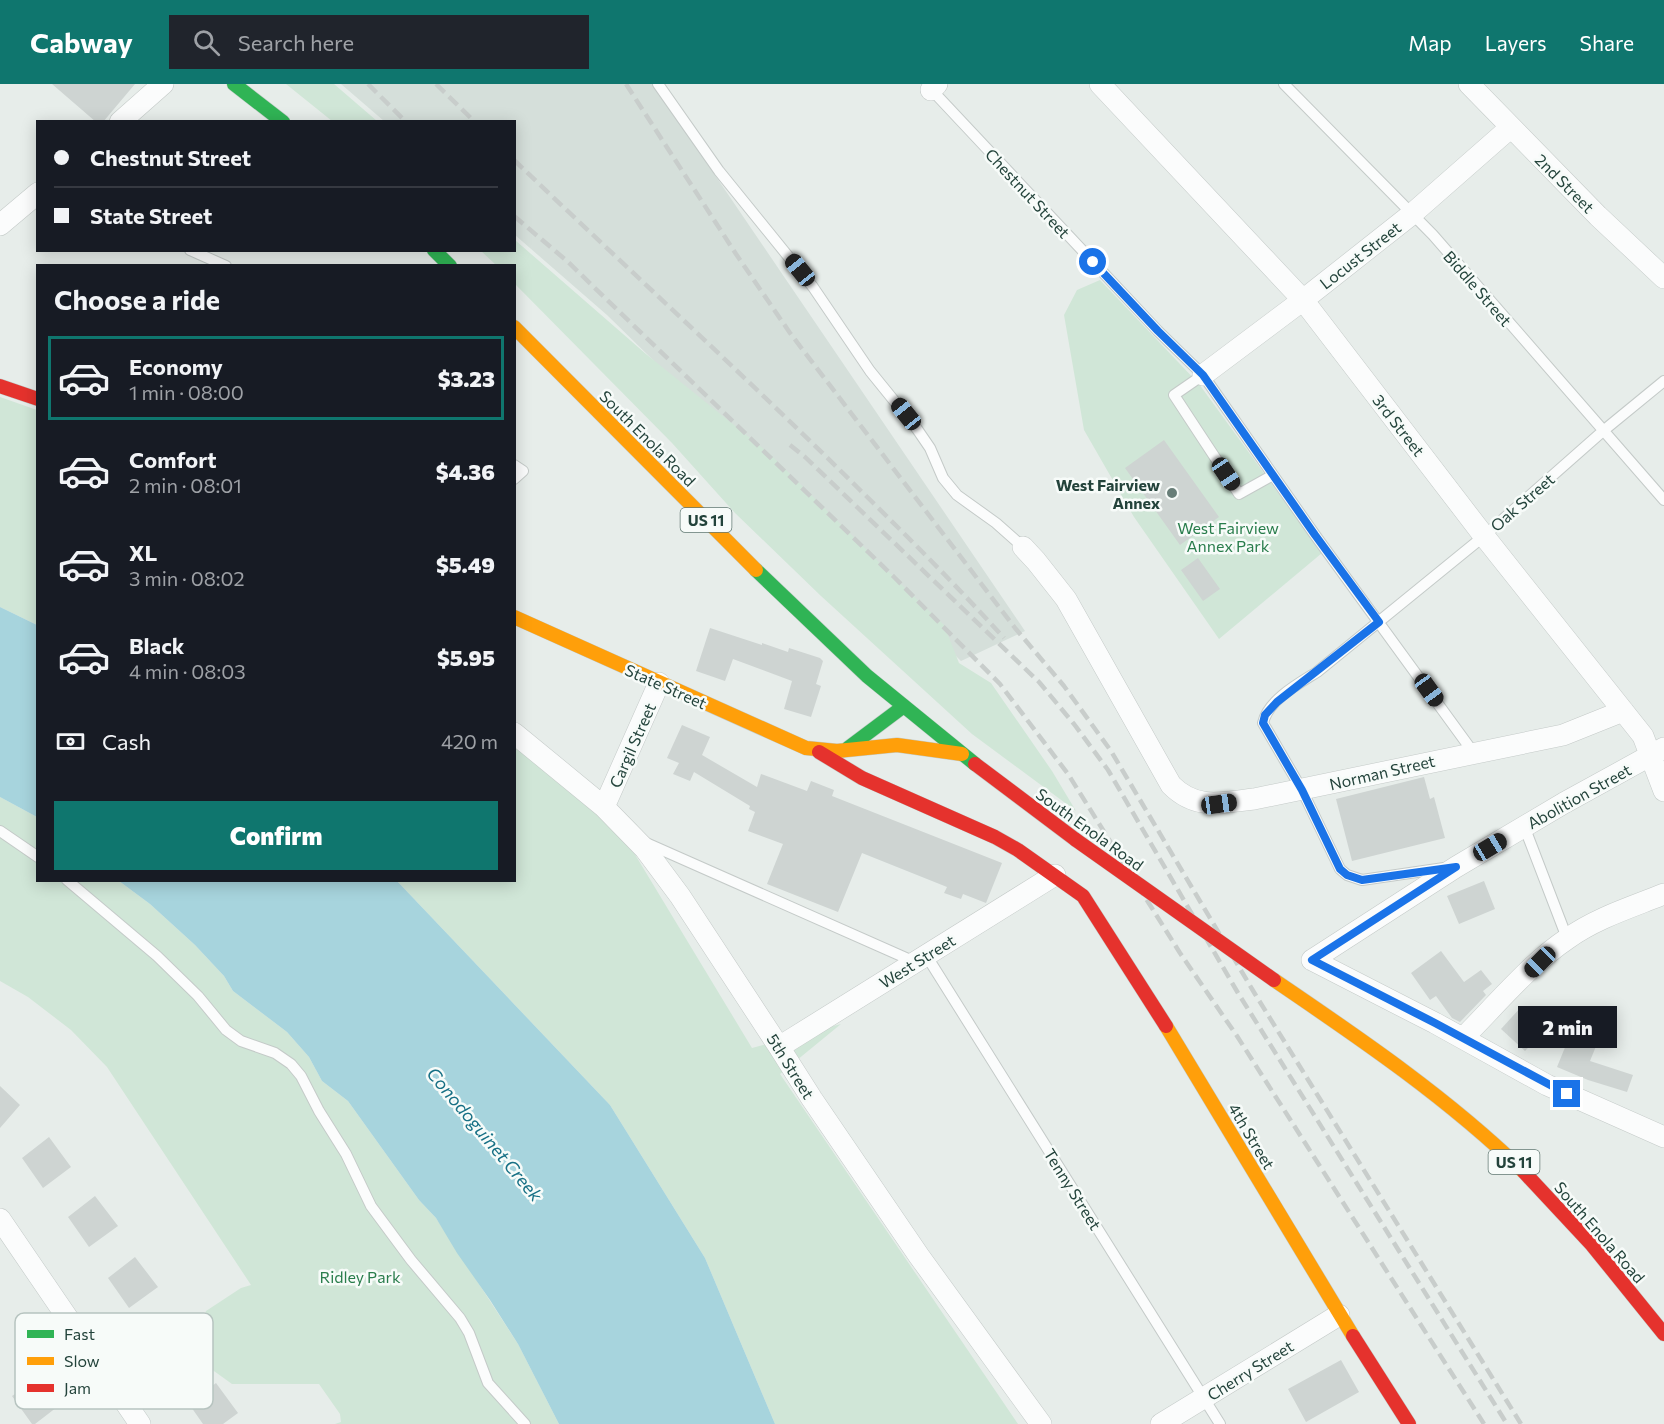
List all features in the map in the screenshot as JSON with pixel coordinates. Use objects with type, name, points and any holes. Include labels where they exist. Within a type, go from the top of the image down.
[{"type":"main road","points":[[234,84],[280,120]]},
{"type":"main road","points":[[436,252],[448,264]]},
{"type":"main road","name":"South Enola Road","points":[[516,329],[778,592],[841,652],[904,706],[962,754],[1076,840],[1418,1080],[1514,1161],[1600,1254],[1664,1334]]},
{"type":"main road","points":[[0,386],[36,398]]},
{"type":"main road","name":"State Street","points":[[516,618],[819,752],[862,778],[995,837],[1055,875]]},
{"type":"main road","points":[[846,750],[904,706]]},
{"type":"main road","name":"State Street","points":[[819,752],[832,753],[871,746],[912,745],[962,754]]},
{"type":"main road","name":"4th Street","points":[[1055,875],[1083,896],[1089,904],[1176,1042],[1339,1315],[1409,1424]]},
{"type":"street","points":[[122,120],[164,84]]},
{"type":"street","name":"3rd Street","points":[[1101,84],[1303,300],[1484,536],[1657,753],[1664,791]]},
{"type":"street","name":"2nd Street","points":[[1469,84],[1598,216],[1664,278]]},
{"type":"street","name":"Locust Street","points":[[1203,375],[1412,214],[1510,128]]},
{"type":"street","points":[[0,225],[36,196]]},
{"type":"street","name":"Norman Street","points":[[1023,547],[1066,599],[1171,785],[1182,796],[1196,802],[1219,804],[1302,790],[1473,752],[1563,735],[1623,711]]},
{"type":"street","name":"Cargil Street","points":[[604,807],[659,683]]},
{"type":"street","name":"5th Street","points":[[516,735],[604,807],[635,838],[680,896],[812,1100],[919,1256],[1041,1424]]},
{"type":"street","name":"Abolition Street","points":[[1463,1038],[1312,960],[1524,826],[1657,753]]},
{"type":"street","name":"West Street","points":[[779,1047],[1055,875]]},
{"type":"street","points":[[1664,894],[1601,920],[1567,938],[1463,1038],[1547,1085],[1664,1137]]},
{"type":"street","points":[[0,1219],[64,1313]]},
{"type":"street","name":"Cherry Street","points":[[1161,1424],[1339,1315]]},
{"type":"street","points":[[130,1409],[140,1424]]},
{"type":"lane","points":[[658,84],[719,171],[813,287],[870,371],[917,429],[930,448],[943,478],[957,495],[996,523],[1023,547]]},
{"type":"lane","name":"Biddle Street","points":[[1284,84],[1412,214],[1664,500]]},
{"type":"lane","name":"Chestnut Street","points":[[932,86],[1158,331],[1203,375],[1315,535],[1473,752]]},
{"type":"lane","points":[[194,252],[222,264]]},
{"type":"lane","points":[[1203,375],[1174,395],[1239,494],[1273,475]]},
{"type":"lane","name":"Oak Street","points":[[1456,867],[1362,880],[1347,875],[1340,869],[1302,790],[1263,723],[1265,715],[1293,688],[1317,672],[1484,536],[1603,431],[1664,381]]},
{"type":"lane","points":[[516,466],[523,471],[516,477]]},
{"type":"lane","points":[[1524,826],[1567,938]]},
{"type":"lane","points":[[0,831],[36,856]]},
{"type":"lane","points":[[635,838],[920,959]]},
{"type":"lane","points":[[69,882],[157,956],[198,996],[226,1030],[241,1041],[275,1053],[291,1064],[301,1076],[319,1112],[346,1154],[371,1206],[411,1260],[460,1318],[469,1333],[488,1383],[525,1424]]},
{"type":"lane","name":"Tenny Street","points":[[920,959],[1220,1424]]},
{"type":"shaded area","points":[[341,84],[653,84],[1025,631],[961,661],[607,315],[516,236],[516,120],[383,120]]},
{"type":"green space","points":[[286,84],[334,84],[376,120],[331,120]]},
{"type":"green space","points":[[516,241],[646,354],[770,454],[944,625],[959,663],[991,683],[1052,771],[1076,811],[972,734],[821,596],[735,513],[672,443],[516,285],[516,264],[495,264],[482,252],[516,252]]},
{"type":"green space","name":"West Fairview Annex Park","points":[[1100,280],[1199,384],[1322,553],[1219,639],[1134,517],[1084,430],[1064,315],[1077,290]]},
{"type":"green space","points":[[0,397],[36,410],[36,625],[0,607]]},
{"type":"green space","points":[[516,739],[622,833],[752,1048],[841,1024],[780,1074],[1018,1424],[775,1424],[705,1258],[610,1105],[398,882],[516,882]]},
{"type":"green space","name":"Ridley Park","points":[[0,797],[36,816],[36,882],[120,882],[150,904],[195,945],[224,976],[233,991],[287,1032],[309,1057],[322,1081],[348,1101],[419,1200],[436,1218],[518,1344],[559,1424],[335,1424],[341,1422],[340,1414],[319,1384],[232,1384],[213,1370],[213,1313],[205,1313],[206,1311],[241,1288],[251,1285],[107,1067],[71,1030],[28,997],[0,981]]},
{"type":"water","points":[[0,607],[36,625],[36,816],[0,797]]},
{"type":"water","name":"Conodoguinet Creek","points":[[120,882],[398,882],[610,1105],[705,1258],[775,1424],[559,1424],[518,1344],[490,1300],[436,1218],[419,1200],[348,1101],[322,1081],[309,1057],[287,1032],[233,991],[224,976],[195,945],[150,904]]},
{"type":"building","points":[[52,84],[135,84],[105,120],[94,120]]},
{"type":"building","name":"West Fairview Annex","points":[[1164,440],[1219,517],[1180,545],[1125,468]]},
{"type":"building","points":[[1198,558],[1220,589],[1203,601],[1181,570]]},
{"type":"building","points":[[710,628],[762,645],[762,643],[788,652],[789,648],[820,658],[823,661],[816,684],[821,686],[811,717],[784,709],[792,681],[733,659],[725,681],[696,671]]},
{"type":"building","points":[[682,725],[710,737],[702,755],[757,787],[761,774],[807,791],[811,781],[834,790],[832,796],[1002,863],[986,903],[963,894],[961,899],[944,893],[947,887],[862,853],[838,912],[767,884],[783,844],[748,831],[755,812],[749,809],[750,806],[694,772],[690,781],[673,774],[679,763],[667,758]]},
{"type":"building","points":[[1424,777],[1430,799],[1434,797],[1445,838],[1352,861],[1336,799]]},
{"type":"building","points":[[1484,881],[1495,909],[1459,924],[1447,896]]},
{"type":"building","points":[[1441,951],[1464,982],[1481,970],[1492,984],[1483,991],[1486,995],[1460,1022],[1452,1018],[1436,996],[1430,1000],[1411,973]]},
{"type":"building","points":[[1522,1006],[1547,1028],[1525,1051],[1501,1029]]},
{"type":"building","points":[[1577,1018],[1603,1029],[1590,1061],[1633,1075],[1627,1092],[1588,1080],[1557,1067]]},
{"type":"building","points":[[0,1086],[20,1105],[0,1128]]},
{"type":"building","points":[[49,1137],[71,1167],[43,1188],[22,1158]]},
{"type":"building","points":[[95,1196],[118,1226],[89,1247],[68,1217]]},
{"type":"building","points":[[135,1257],[158,1287],[129,1308],[108,1278]]},
{"type":"building","points":[[1341,1360],[1359,1392],[1306,1422],[1288,1389]]},
{"type":"building","points":[[216,1383],[238,1413],[223,1424],[203,1424],[192,1409],[213,1409],[213,1385]]},
{"type":"building","points":[[21,1409],[54,1409],[35,1424],[32,1424]]},
{"type":"railway","points":[[368,84],[404,120]]},
{"type":"railway","points":[[436,84],[473,120]]},
{"type":"railway","points":[[626,84],[790,333],[1015,628],[1064,686],[1111,751],[1255,994],[1521,1424]]},
{"type":"railway","points":[[516,162],[816,447],[932,562],[1004,638]]},
{"type":"railway","points":[[516,218],[567,261],[894,577],[1000,684],[1068,774],[1180,953],[1237,1036],[1484,1424]]},
{"type":"railway","points":[[790,445],[1039,682],[1108,770],[1238,993],[1507,1424]]},
{"type":"traffic: fast","points":[[234,84],[280,120]]},
{"type":"traffic: fast","points":[[436,252],[448,264]]},
{"type":"traffic: fast","points":[[756,570],[867,676],[975,764]]},
{"type":"traffic: fast","points":[[848,748],[904,706]]},
{"type":"traffic: slow","points":[[516,329],[756,570]]},
{"type":"traffic: slow","points":[[516,618],[806,748],[837,751],[897,745],[962,754]]},
{"type":"traffic: slow","points":[[1274,980],[1372,1047],[1435,1095],[1524,1172]]},
{"type":"traffic: slow","points":[[1166,1026],[1353,1336]]},
{"type":"traffic: jam","points":[[0,386],[36,398]]},
{"type":"traffic: jam","points":[[819,752],[862,778],[995,837],[1018,850],[1083,896],[1166,1026]]},
{"type":"traffic: jam","points":[[975,764],[1076,840]]},
{"type":"traffic: jam","points":[[1076,840],[1274,980]]},
{"type":"traffic: jam","points":[[1524,1172],[1592,1245],[1664,1334]]},
{"type":"traffic: jam","points":[[1353,1336],[1409,1424]]},
{"type":"place","name":"West Fairview Annex","points":[[1172,493]]},
{"type":"route","points":[[1093,262],[1203,375],[1379,622],[1317,672],[1293,688],[1265,715],[1263,723],[1302,790],[1340,869],[1347,875],[1362,880],[1456,867],[1312,960],[1567,1094]]}]
